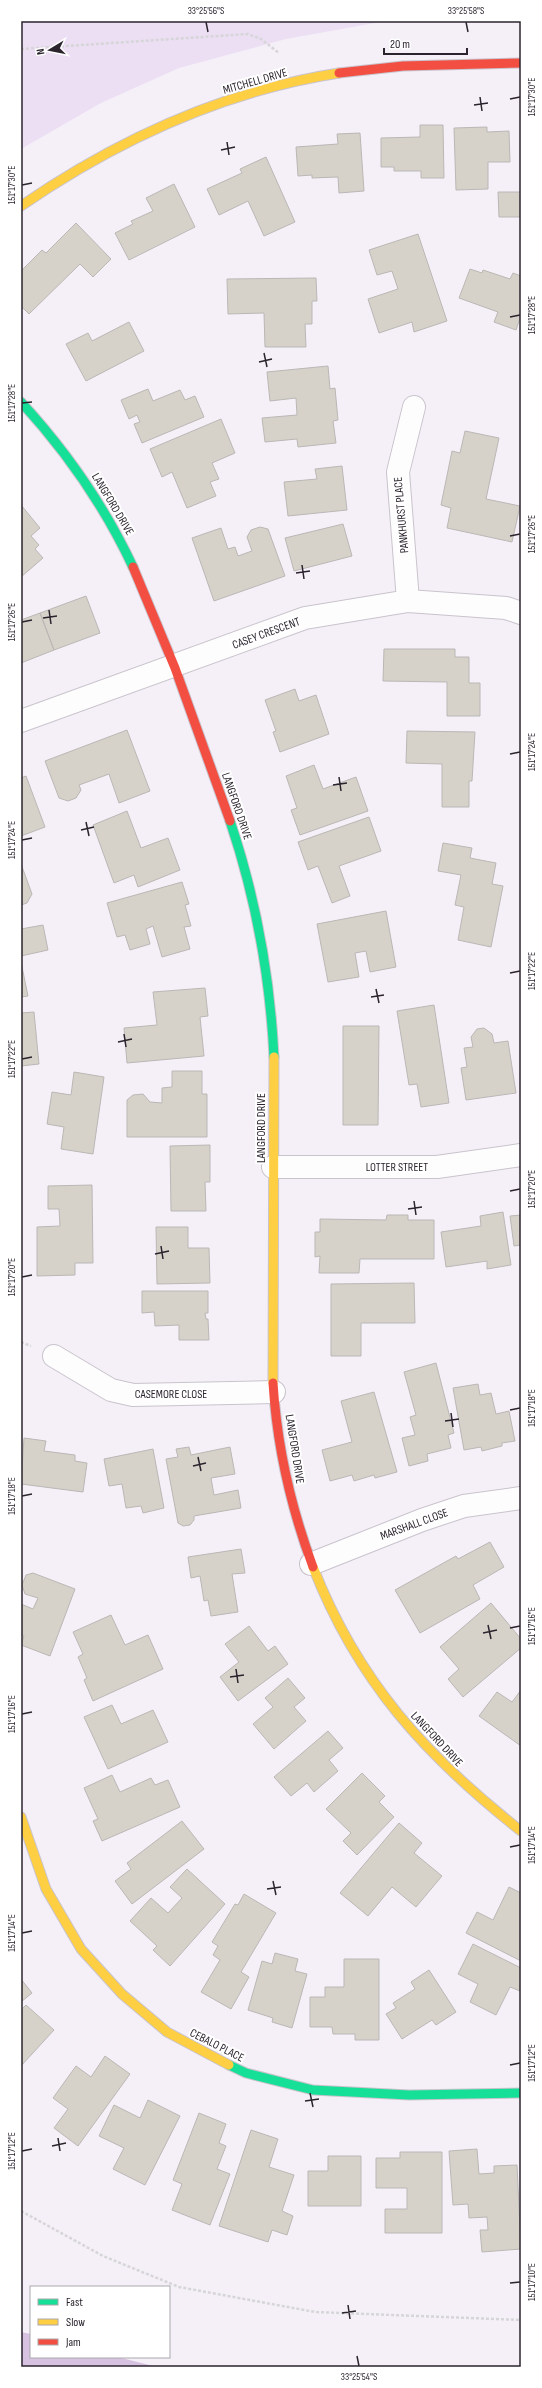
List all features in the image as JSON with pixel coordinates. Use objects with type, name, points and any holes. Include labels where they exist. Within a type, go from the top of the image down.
[{"type":"street","name":"MITCHELL DRIVE","points":[[21,206],[60,180],[122,145],[187,116],[262,90],[304,80],[362,70],[427,64],[521,63]]},
{"type":"street","name":"LANGFORD DRIVE","points":[[21,402],[65,452],[101,504],[125,548],[174,666],[236,839],[256,911],[267,980],[273,1050],[274,1392],[282,1457],[291,1498],[311,1564],[335,1616],[364,1668],[395,1712],[441,1763],[481,1800],[521,1831]]},
{"type":"street","name":"PANKHURST PLACE","points":[[408,601],[398,472],[414,407]]},
{"type":"street","name":"CASEY CRESCENT","points":[[21,722],[305,618],[408,601],[498,608],[521,613]]},
{"type":"street","name":"LOTTER STREET","points":[[273,1167],[437,1167],[521,1155]]},
{"type":"street","name":"CASEMORE CLOSE","points":[[54,1356],[111,1390],[133,1395],[274,1392]]},
{"type":"street","name":"MARSHALL CLOSE","points":[[311,1564],[422,1520],[464,1506],[521,1498]]},
{"type":"street","name":"CEBALO PLACE","points":[[21,1817],[46,1890],[81,1949],[128,1999],[167,2032],[203,2053],[246,2072],[313,2090],[409,2095],[498,2095],[521,2093]]},
{"type":"path","points":[[21,49],[248,34],[261,39],[279,53]]},
{"type":"path","points":[[21,2211],[103,2256],[179,2286],[315,2312],[521,2320]]},
{"type":"shaded area","points":[[21,21],[386,21],[286,39],[179,68],[101,103],[21,149]]},
{"type":"shaded area","points":[[21,2332],[30,2334],[30,2358],[122,2358],[157,2367],[21,2367]]},
{"type":"building","points":[[420,125],[443,125],[444,178],[421,178],[421,171],[394,171],[394,167],[381,167],[381,138],[420,137]]},
{"type":"building","points":[[487,127],[487,132],[509,131],[510,162],[488,162],[488,189],[456,190],[454,128]]},
{"type":"building","points":[[360,133],[364,191],[339,193],[338,177],[312,178],[312,175],[298,176],[296,147],[338,144],[337,134]]},
{"type":"building","points":[[266,157],[295,222],[264,236],[248,201],[219,215],[207,189],[242,173],[240,169]]},
{"type":"building","points":[[174,184],[195,227],[129,260],[115,233],[133,224],[131,221],[153,211],[146,198]]},
{"type":"building","points":[[498,192],[521,192],[521,217],[499,217]]},
{"type":"building","points":[[76,223],[111,259],[93,277],[80,264],[29,314],[21,306],[21,271],[42,250],[46,253]]},
{"type":"building","points":[[418,234],[447,321],[414,332],[412,322],[379,333],[368,299],[398,289],[392,271],[377,275],[369,250]]},
{"type":"building","points":[[470,269],[482,273],[483,270],[510,279],[513,273],[521,276],[521,315],[516,330],[494,322],[498,312],[459,298]]},
{"type":"building","points":[[316,278],[317,301],[312,301],[312,324],[305,324],[306,347],[265,347],[264,313],[228,314],[227,279]]},
{"type":"building","points":[[129,322],[144,351],[86,381],[66,344],[88,333],[92,341]]},
{"type":"building","points":[[328,366],[330,389],[335,388],[338,420],[333,421],[336,443],[298,447],[297,439],[265,442],[262,418],[297,415],[296,398],[270,401],[267,372]]},
{"type":"building","points":[[148,389],[153,401],[180,390],[185,400],[195,396],[204,417],[142,443],[134,424],[140,422],[137,415],[129,419],[121,400]]},
{"type":"building","points":[[221,419],[235,453],[212,463],[219,479],[210,482],[216,496],[187,508],[172,472],[162,477],[150,449]]},
{"type":"building","points":[[465,431],[499,438],[486,499],[520,506],[512,542],[447,528],[451,508],[441,505],[452,451],[460,453]]},
{"type":"building","points":[[342,466],[347,510],[288,516],[284,482],[317,479],[315,469]]},
{"type":"building","points":[[21,505],[40,528],[31,536],[39,545],[35,549],[43,558],[21,577]]},
{"type":"building","points":[[343,524],[352,556],[294,571],[285,538]]},
{"type":"building","points":[[260,527],[268,529],[285,576],[214,601],[192,538],[221,528],[228,549],[235,547],[238,556],[252,551],[247,537],[251,530]]},
{"type":"building","points":[[86,596],[100,633],[54,650],[40,613]]},
{"type":"building","points":[[40,613],[54,650],[21,663],[21,620]]},
{"type":"building","points":[[384,649],[455,649],[455,657],[469,657],[469,683],[480,683],[480,716],[447,716],[447,682],[383,681]]},
{"type":"building","points":[[295,689],[299,701],[316,695],[329,734],[280,752],[273,732],[276,731],[265,700]]},
{"type":"building","points":[[127,730],[150,791],[119,803],[109,774],[79,785],[81,790],[76,798],[68,801],[59,798],[45,761]]},
{"type":"building","points":[[407,731],[475,732],[472,781],[469,781],[469,807],[442,807],[442,764],[406,763]]},
{"type":"building","points":[[314,765],[323,789],[356,777],[368,811],[300,835],[291,810],[297,808],[286,776]]},
{"type":"building","points":[[26,776],[45,827],[21,836],[21,778]]},
{"type":"building","points":[[127,811],[141,848],[168,838],[180,870],[138,887],[134,875],[114,883],[93,825]]},
{"type":"building","points":[[369,817],[381,851],[339,866],[350,896],[332,903],[318,866],[308,870],[298,842]]},
{"type":"building","points":[[443,843],[472,848],[470,858],[496,863],[492,884],[503,886],[491,947],[458,940],[464,907],[455,905],[461,875],[438,871]]},
{"type":"building","points":[[21,864],[32,894],[27,903],[21,905]]},
{"type":"building","points":[[182,882],[189,904],[185,905],[191,926],[184,927],[190,949],[162,957],[153,926],[146,929],[150,944],[130,950],[125,935],[117,937],[107,903]]},
{"type":"building","points":[[386,911],[396,967],[370,972],[366,951],[355,953],[359,977],[328,982],[317,924]]},
{"type":"building","points":[[43,925],[48,950],[21,956],[21,929]]},
{"type":"building","points":[[21,962],[28,996],[21,997]]},
{"type":"building","points":[[205,988],[208,1016],[200,1017],[204,1056],[127,1063],[124,1028],[157,1025],[153,992]]},
{"type":"building","points":[[434,1005],[449,1103],[421,1107],[417,1084],[409,1085],[397,1011]]},
{"type":"building","points":[[34,1012],[39,1064],[21,1066],[21,1013]]},
{"type":"building","points":[[343,1026],[379,1026],[378,1125],[343,1125]]},
{"type":"building","points":[[484,1028],[492,1034],[494,1043],[508,1041],[516,1093],[466,1100],[461,1068],[467,1067],[464,1048],[473,1047],[471,1037],[477,1029]]},
{"type":"building","points":[[172,1071],[202,1071],[202,1094],[207,1094],[207,1137],[127,1137],[127,1100],[133,1095],[143,1094],[150,1102],[162,1103],[162,1088],[172,1087]]},
{"type":"building","points":[[74,1072],[104,1077],[93,1154],[61,1149],[64,1127],[47,1124],[52,1092],[71,1095]]},
{"type":"building","points":[[210,1145],[210,1182],[205,1182],[206,1211],[171,1211],[170,1146]]},
{"type":"building","points":[[92,1185],[93,1263],[75,1263],[75,1275],[37,1276],[37,1227],[60,1226],[59,1209],[48,1209],[48,1186]]},
{"type":"building","points":[[503,1212],[511,1265],[487,1269],[487,1261],[446,1267],[441,1232],[481,1226],[480,1216]]},
{"type":"building","points":[[387,1215],[408,1215],[408,1220],[434,1220],[434,1259],[360,1259],[359,1273],[319,1273],[320,1256],[315,1257],[315,1232],[320,1232],[320,1219],[386,1220]]},
{"type":"building","points":[[521,1215],[521,1245],[514,1246],[510,1216]]},
{"type":"building","points":[[156,1227],[188,1227],[188,1248],[209,1248],[210,1283],[157,1284]]},
{"type":"building","points":[[414,1283],[415,1323],[361,1323],[361,1356],[331,1356],[331,1284]]},
{"type":"building","points":[[142,1291],[208,1291],[208,1313],[205,1313],[206,1319],[208,1319],[209,1340],[179,1340],[179,1325],[155,1326],[154,1312],[142,1313]]},
{"type":"building","points":[[436,1363],[454,1433],[448,1435],[451,1448],[427,1454],[428,1461],[409,1466],[402,1438],[415,1435],[410,1417],[416,1415],[404,1372]]},
{"type":"building","points":[[478,1384],[480,1395],[491,1393],[496,1414],[509,1411],[515,1441],[502,1443],[502,1446],[482,1451],[481,1447],[464,1450],[453,1388]]},
{"type":"building","points":[[374,1392],[397,1472],[375,1478],[374,1475],[354,1481],[352,1475],[330,1481],[322,1450],[352,1442],[341,1401]]},
{"type":"building","points":[[24,1438],[46,1441],[44,1451],[75,1455],[75,1461],[87,1463],[83,1492],[21,1484]]},
{"type":"building","points":[[189,1447],[191,1455],[230,1447],[235,1474],[211,1478],[214,1495],[238,1490],[241,1508],[194,1516],[194,1520],[190,1525],[183,1526],[178,1523],[166,1459],[178,1457],[176,1449]]},
{"type":"building","points":[[153,1449],[164,1508],[143,1513],[141,1506],[126,1508],[122,1484],[109,1486],[104,1459]]},
{"type":"building","points":[[490,1542],[504,1567],[473,1585],[480,1599],[420,1633],[395,1590],[456,1556],[458,1559]]},
{"type":"building","points":[[241,1549],[245,1573],[232,1574],[238,1612],[211,1616],[208,1600],[204,1601],[200,1576],[191,1578],[188,1557]]},
{"type":"building","points":[[33,1573],[75,1589],[50,1656],[21,1645],[24,1636],[21,1635],[21,1604],[33,1609],[38,1598],[25,1594],[22,1585],[26,1575]]},
{"type":"building","points":[[491,1603],[521,1639],[521,1648],[463,1697],[448,1679],[459,1669],[440,1647]]},
{"type":"building","points":[[111,1615],[125,1645],[148,1635],[163,1669],[93,1701],[84,1680],[87,1678],[78,1657],[83,1654],[73,1632]]},
{"type":"building","points":[[249,1626],[268,1651],[275,1646],[288,1664],[238,1701],[220,1677],[239,1662],[225,1644]]},
{"type":"building","points":[[288,1678],[305,1698],[294,1707],[306,1721],[274,1749],[253,1724],[273,1707],[265,1698]]},
{"type":"building","points":[[521,1690],[521,1746],[479,1716],[497,1692],[512,1702]]},
{"type":"building","points":[[112,1705],[121,1724],[153,1710],[168,1742],[108,1769],[84,1717]]},
{"type":"building","points":[[328,1731],[343,1748],[329,1760],[338,1771],[314,1792],[307,1783],[291,1796],[274,1777]]},
{"type":"building","points":[[362,1773],[385,1796],[379,1802],[394,1817],[357,1855],[343,1841],[351,1833],[326,1809]]},
{"type":"building","points":[[112,1775],[120,1792],[151,1778],[155,1785],[168,1780],[180,1807],[102,1841],[93,1821],[98,1819],[84,1788]]},
{"type":"building","points":[[182,1821],[204,1849],[132,1904],[115,1881],[131,1869],[127,1863]]},
{"type":"building","points":[[399,1823],[422,1843],[414,1853],[442,1876],[416,1907],[392,1887],[368,1916],[340,1893]]},
{"type":"building","points":[[187,1869],[225,1904],[170,1966],[153,1950],[157,1946],[130,1921],[151,1898],[168,1913],[182,1898],[170,1887]]},
{"type":"building","points":[[509,1887],[521,1893],[521,1961],[466,1933],[477,1912],[493,1920]]},
{"type":"building","points":[[244,1894],[276,1913],[241,1972],[249,1977],[231,2009],[201,1992],[220,1960],[213,1955],[218,1946],[212,1942],[235,1904],[238,1905]]},
{"type":"building","points":[[473,1944],[521,1968],[520,1991],[510,1987],[496,2015],[470,2002],[478,1984],[458,1974]]},
{"type":"building","points":[[275,1953],[298,1959],[295,1971],[307,1974],[292,2028],[272,2022],[273,2018],[248,2010],[262,1961],[272,1964]]},
{"type":"building","points":[[344,1959],[379,1959],[379,2040],[355,2040],[355,2034],[333,2034],[332,2027],[310,2027],[310,1997],[325,1997],[325,1987],[344,1987]]},
{"type":"building","points":[[429,1970],[456,2012],[436,2025],[432,2020],[402,2039],[386,2014],[396,2008],[393,2003],[415,1989],[411,1982]]},
{"type":"building","points":[[21,1979],[32,1993],[21,2002]]},
{"type":"building","points":[[26,2005],[54,2030],[21,2066],[21,2010]]},
{"type":"building","points":[[105,2056],[130,2074],[78,2146],[54,2128],[68,2109],[53,2098],[76,2066],[91,2077]]},
{"type":"building","points":[[148,2100],[180,2116],[145,2185],[113,2169],[124,2148],[99,2136],[114,2105],[140,2118]]},
{"type":"building","points":[[199,2113],[226,2124],[219,2143],[226,2146],[217,2169],[230,2174],[210,2225],[172,2210],[182,2184],[173,2180]]},
{"type":"building","points":[[251,2130],[278,2139],[269,2167],[294,2175],[282,2211],[293,2216],[287,2235],[272,2230],[268,2242],[219,2226]]},
{"type":"building","points":[[477,2149],[479,2174],[494,2173],[494,2166],[517,2165],[521,2249],[482,2252],[480,2230],[488,2230],[487,2217],[469,2218],[468,2204],[453,2205],[449,2151]]},
{"type":"building","points":[[400,2152],[442,2152],[442,2233],[385,2233],[385,2209],[407,2209],[407,2188],[376,2188],[376,2158],[400,2158]]},
{"type":"building","points":[[328,2156],[361,2156],[361,2206],[308,2206],[308,2171],[328,2171]]},
{"type":"traffic: fast","points":[[21,402],[54,440],[83,480],[110,522],[133,567]]},
{"type":"traffic: fast","points":[[230,821],[247,879],[260,938],[269,997],[274,1057]]},
{"type":"traffic: fast","points":[[229,2065],[246,2073],[313,2090],[409,2095],[521,2093]]},
{"type":"traffic: slow","points":[[21,206],[57,182],[95,160],[172,122],[254,92],[296,81],[339,73]]},
{"type":"traffic: slow","points":[[273,1383],[274,1057]]},
{"type":"traffic: slow","points":[[313,1567],[331,1608],[351,1646],[398,1714],[425,1745],[455,1774],[521,1831]]},
{"type":"traffic: slow","points":[[21,1817],[46,1889],[81,1949],[122,1994],[167,2032],[229,2065]]},
{"type":"traffic: jam","points":[[339,73],[403,66],[521,63]]},
{"type":"traffic: jam","points":[[133,567],[175,668],[230,821]]},
{"type":"traffic: jam","points":[[273,1383],[278,1430],[286,1476],[298,1522],[313,1567]]}]
